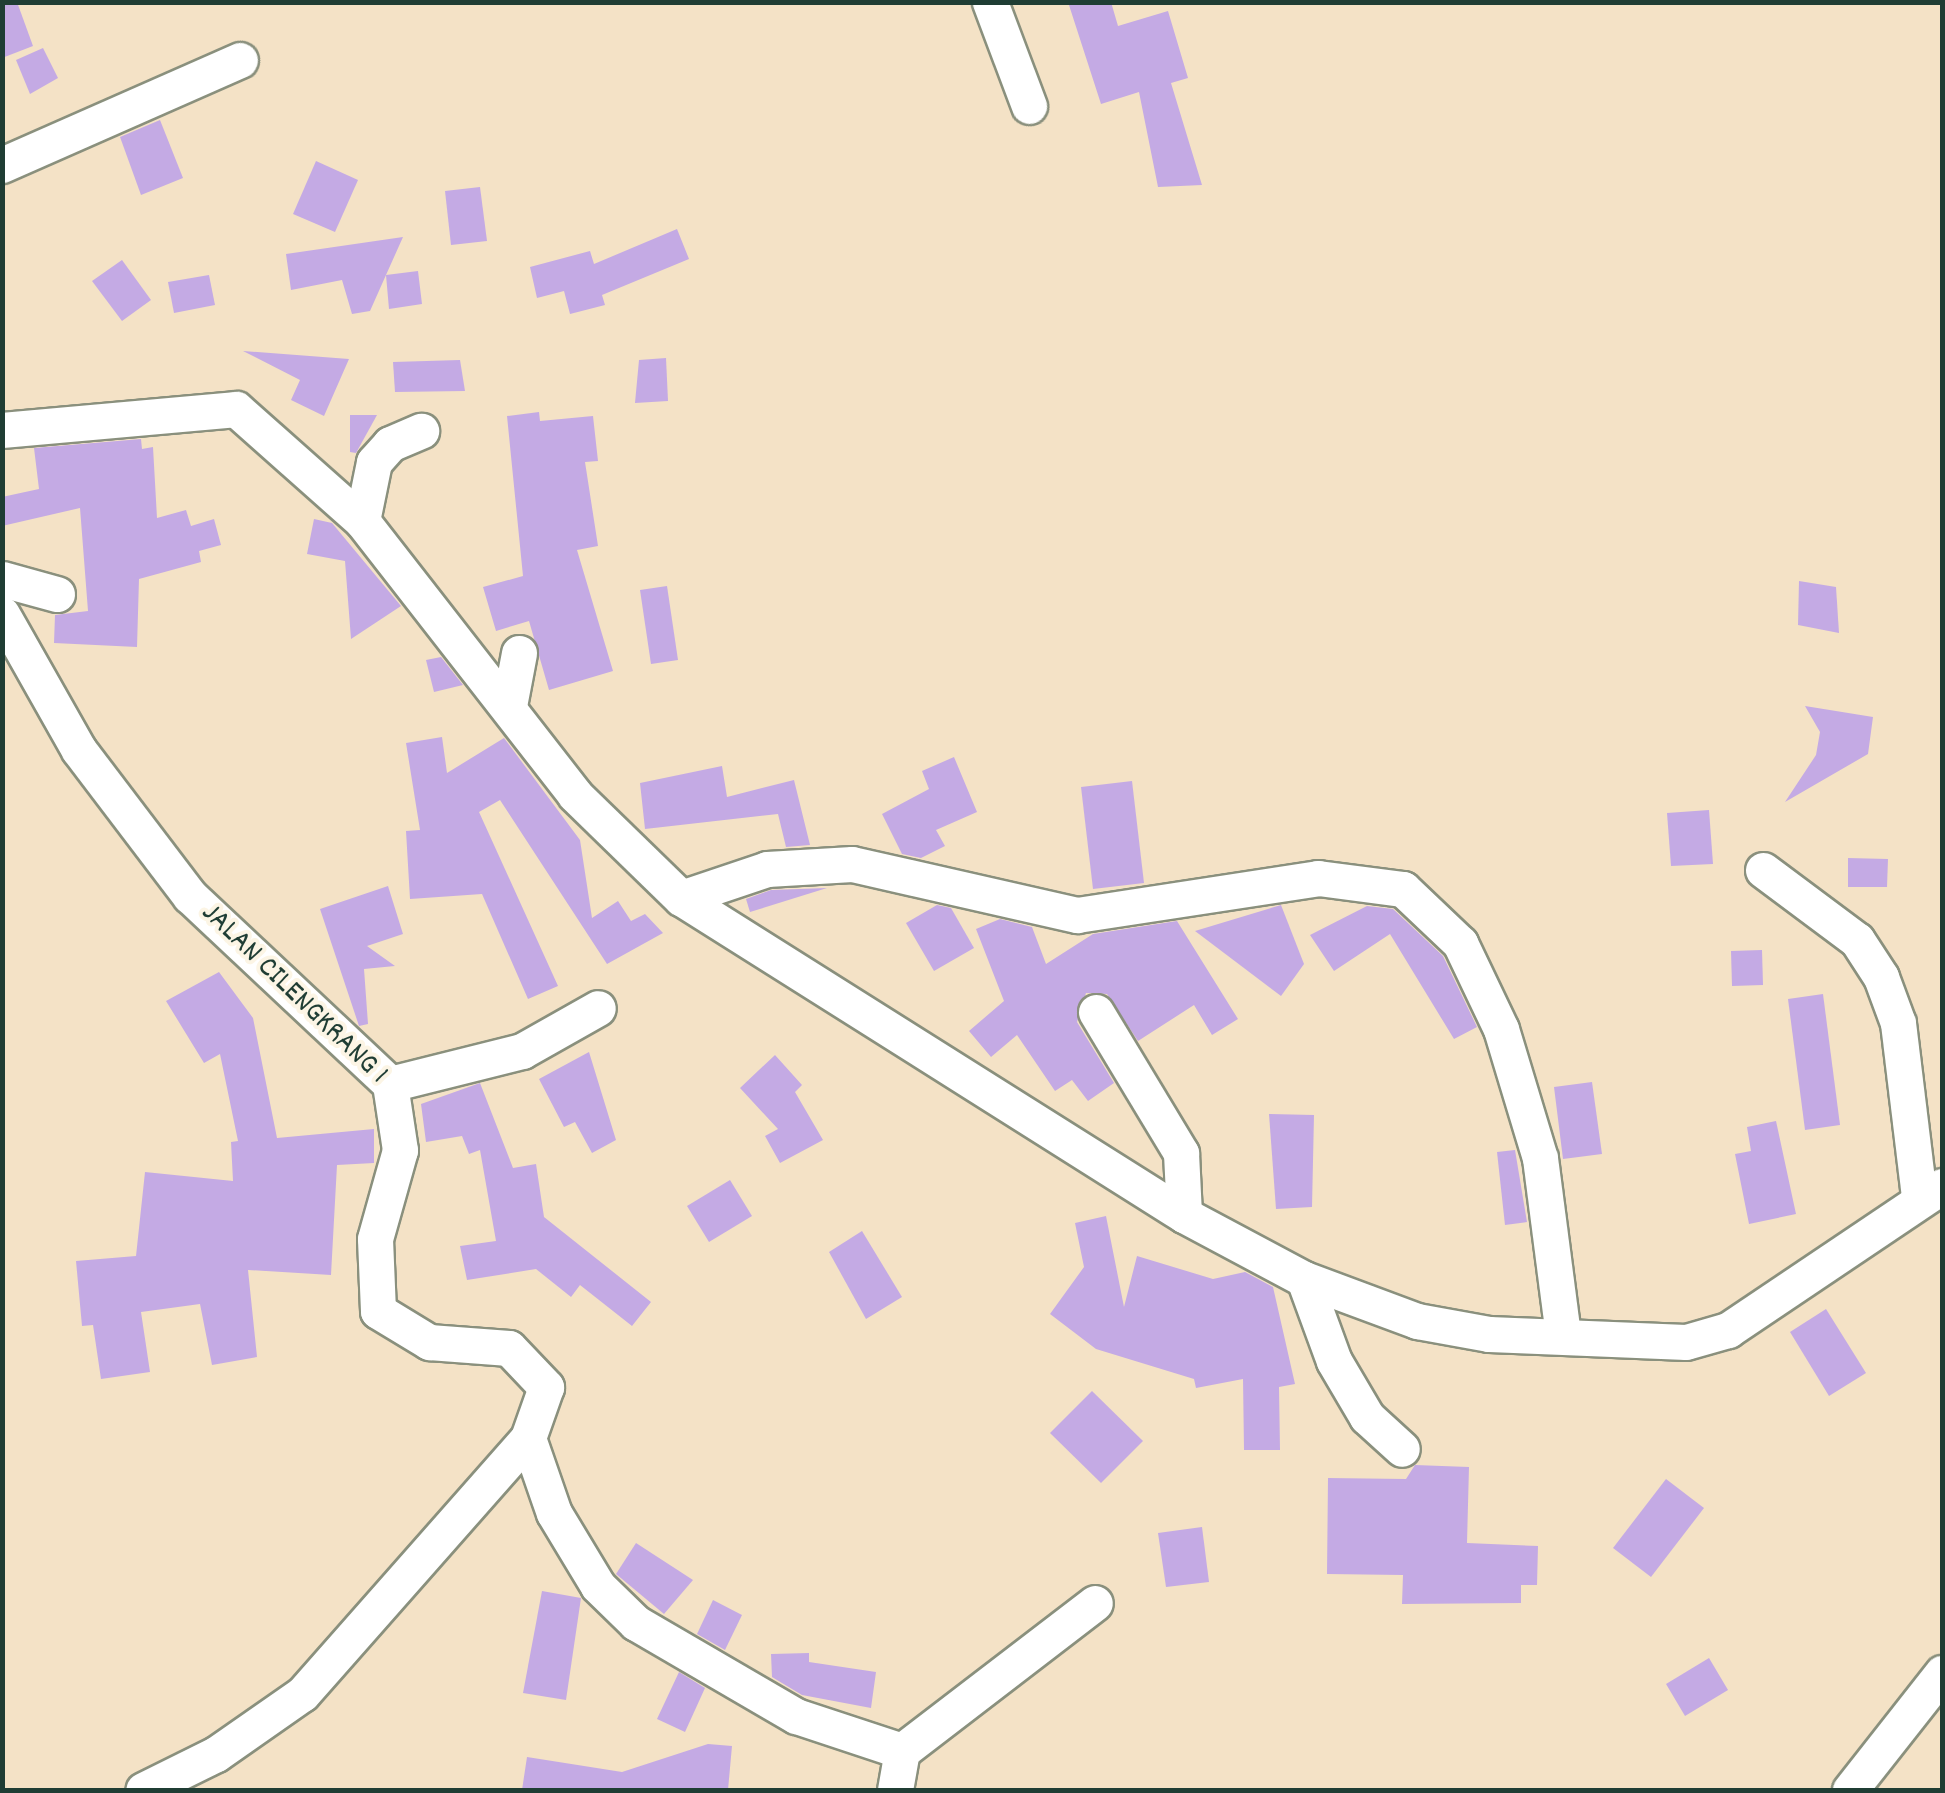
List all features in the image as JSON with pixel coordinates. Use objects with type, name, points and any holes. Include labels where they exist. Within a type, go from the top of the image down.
[{"type":"street","points":[[990,2],[1029,106]]},
{"type":"street","points":[[2,165],[240,60]]},
{"type":"street","points":[[2,430],[236,409],[362,521],[624,850],[681,898],[1184,1215],[1304,1278],[1416,1321],[1686,1342],[1728,1330],[1931,1191],[1898,1022],[1881,976],[1856,940],[1763,870]]},
{"type":"street","points":[[362,521],[374,462],[390,444],[421,431]]},
{"type":"street","points":[[2,579],[57,594]]},
{"type":"street","name":"JALAN CILENGKRANG 1","points":[[2,614],[79,750],[190,896],[390,1084],[400,1150],[375,1240],[378,1311],[429,1342],[508,1348],[526,1358],[546,1387],[528,1438],[302,1694],[216,1754],[143,1790]]},
{"type":"street","points":[[509,706],[519,653]]},
{"type":"street","points":[[681,898],[766,868],[852,864],[1076,914],[1318,878],[1402,889],[1460,943],[1502,1029],[1540,1158],[1563,1335]]},
{"type":"street","points":[[390,1084],[522,1051],[598,1008]]},
{"type":"street","points":[[1096,1012],[1181,1152],[1184,1215]]},
{"type":"street","points":[[1304,1278],[1334,1361],[1368,1417],[1402,1449]]},
{"type":"street","points":[[528,1438],[554,1514],[598,1586],[636,1623],[796,1716],[902,1750]]},
{"type":"street","points":[[895,1790],[902,1750],[1095,1603]]},
{"type":"street","points":[[1850,1790],[1942,1673]]},
{"type":"building","points":[[2,2],[17,2],[33,46],[2,58]]},
{"type":"building","points":[[1068,2],[1111,2],[1118,26],[1168,11],[1188,78],[1171,83],[1202,185],[1158,187],[1139,92],[1101,104]]},
{"type":"building","points":[[43,48],[58,78],[30,94],[16,60]]},
{"type":"building","points":[[160,120],[183,178],[141,195],[120,137]]},
{"type":"building","points":[[316,161],[358,180],[335,232],[293,214]]},
{"type":"building","points":[[480,187],[487,241],[451,245],[445,191]]},
{"type":"building","points":[[677,229],[689,259],[602,295],[605,305],[570,314],[564,291],[537,298],[530,267],[590,251],[594,264]]},
{"type":"building","points":[[403,237],[370,311],[352,314],[342,280],[291,290],[286,254]]},
{"type":"building","points":[[122,260],[151,300],[122,321],[92,281]]},
{"type":"building","points":[[418,271],[422,304],[389,309],[386,275]]},
{"type":"building","points":[[209,275],[215,305],[174,313],[168,282]]},
{"type":"building","points":[[243,351],[349,359],[324,416],[291,400],[300,380]]},
{"type":"building","points":[[666,358],[668,401],[635,403],[639,360]]},
{"type":"building","points":[[460,360],[465,391],[395,392],[393,362]]},
{"type":"building","points":[[539,412],[540,421],[593,416],[598,461],[585,462],[598,546],[577,550],[613,671],[549,690],[529,621],[496,631],[483,587],[523,576],[507,416]]},
{"type":"building","points":[[350,415],[377,415],[356,453],[350,452]]},
{"type":"building","points":[[141,439],[142,449],[153,447],[157,518],[186,510],[191,526],[214,519],[221,545],[199,551],[201,562],[139,579],[137,647],[54,643],[55,615],[88,611],[80,508],[2,526],[2,497],[39,489],[34,448]]},
{"type":"building","points":[[314,519],[332,523],[401,606],[351,639],[345,561],[307,554]]},
{"type":"building","points":[[1799,581],[1836,587],[1839,633],[1798,625]]},
{"type":"building","points":[[667,586],[678,660],[651,664],[640,590]]},
{"type":"building","points":[[441,657],[463,685],[434,692],[426,660]]},
{"type":"building","points":[[1805,706],[1873,717],[1868,754],[1785,802],[1816,755],[1820,732]]},
{"type":"building","points":[[442,737],[447,773],[504,738],[580,840],[592,918],[618,901],[631,921],[645,914],[663,933],[607,964],[500,800],[479,812],[558,986],[528,999],[482,894],[410,899],[406,831],[420,830],[406,743]]},
{"type":"building","points":[[954,757],[977,812],[936,830],[945,846],[921,858],[902,854],[882,814],[929,789],[922,771]]},
{"type":"building","points":[[722,766],[727,797],[794,780],[810,845],[786,847],[778,814],[645,829],[640,783]]},
{"type":"building","points":[[1132,781],[1144,883],[1093,889],[1081,787]]},
{"type":"building","points":[[1709,810],[1713,864],[1671,866],[1667,813]]},
{"type":"building","points":[[1848,858],[1888,859],[1887,887],[1848,887]]},
{"type":"building","points":[[388,886],[403,934],[367,946],[395,966],[364,969],[368,1024],[359,1026],[320,909]]},
{"type":"building","points":[[827,888],[750,912],[746,899],[771,890]]},
{"type":"building","points":[[937,905],[951,908],[974,948],[934,971],[906,923]]},
{"type":"building","points":[[1281,905],[1304,964],[1281,996],[1195,931]]},
{"type":"building","points":[[1367,906],[1393,909],[1443,956],[1477,1027],[1454,1039],[1390,934],[1334,971],[1310,935]]},
{"type":"building","points":[[1000,919],[1032,927],[1046,964],[1093,934],[1177,921],[1238,1019],[1212,1035],[1194,1005],[1138,1041],[1107,994],[1086,993],[1077,1022],[1114,1083],[1088,1101],[1072,1080],[1055,1091],[1017,1035],[991,1057],[969,1031],[1004,1001],[976,929]]},
{"type":"building","points":[[1762,950],[1763,985],[1732,986],[1731,951]]},
{"type":"building","points":[[219,972],[253,1018],[277,1138],[374,1129],[374,1163],[337,1165],[331,1275],[248,1270],[257,1357],[212,1365],[200,1304],[141,1312],[150,1372],[101,1379],[93,1325],[82,1326],[76,1261],[136,1256],[145,1172],[233,1181],[231,1142],[238,1141],[220,1054],[204,1063],[166,1001]]},
{"type":"building","points":[[1823,994],[1840,1125],[1805,1130],[1788,999]]},
{"type":"building","points":[[589,1052],[616,1140],[592,1153],[575,1122],[564,1127],[539,1079]]},
{"type":"building","points":[[775,1055],[802,1085],[795,1092],[823,1140],[780,1163],[765,1136],[778,1129],[740,1088]]},
{"type":"building","points":[[1592,1082],[1602,1154],[1563,1159],[1554,1087]]},
{"type":"building","points":[[480,1083],[513,1168],[536,1164],[544,1217],[651,1302],[632,1326],[580,1285],[571,1297],[536,1269],[467,1280],[460,1246],[496,1241],[480,1150],[469,1154],[462,1136],[426,1142],[421,1104]]},
{"type":"building","points":[[1269,1114],[1314,1115],[1312,1207],[1276,1209]]},
{"type":"building","points":[[1776,1121],[1796,1214],[1749,1224],[1735,1154],[1751,1151],[1747,1127]]},
{"type":"building","points":[[1515,1150],[1527,1222],[1505,1225],[1497,1152]]},
{"type":"building","points":[[730,1180],[752,1216],[709,1242],[687,1206]]},
{"type":"building","points":[[1106,1216],[1124,1307],[1137,1256],[1213,1279],[1245,1272],[1273,1287],[1295,1384],[1279,1387],[1280,1450],[1244,1450],[1243,1379],[1196,1388],[1194,1379],[1096,1349],[1050,1314],[1084,1267],[1075,1223]]},
{"type":"building","points":[[862,1231],[902,1297],[866,1319],[829,1252]]},
{"type":"building","points":[[1826,1309],[1866,1373],[1829,1396],[1790,1332]]},
{"type":"building","points":[[1092,1391],[1143,1441],[1101,1483],[1050,1433]]},
{"type":"building","points":[[1415,1465],[1469,1467],[1467,1543],[1538,1546],[1537,1585],[1521,1585],[1521,1603],[1402,1604],[1403,1575],[1327,1574],[1328,1478],[1406,1479]]},
{"type":"building","points":[[1666,1479],[1704,1508],[1651,1577],[1613,1548]]},
{"type":"building","points":[[1202,1527],[1209,1582],[1166,1587],[1158,1533]]},
{"type":"building","points":[[636,1543],[693,1580],[664,1614],[616,1574]]},
{"type":"building","points":[[542,1591],[581,1598],[566,1700],[523,1693]]},
{"type":"building","points":[[713,1600],[742,1615],[725,1650],[697,1634]]},
{"type":"building","points":[[809,1653],[809,1662],[876,1672],[871,1708],[802,1695],[772,1677],[771,1654]]},
{"type":"building","points":[[1709,1658],[1728,1690],[1685,1716],[1666,1684]]},
{"type":"building","points":[[679,1672],[705,1688],[685,1732],[657,1719]]},
{"type":"building","points":[[708,1744],[732,1746],[728,1790],[522,1790],[527,1757],[622,1772]]}]
